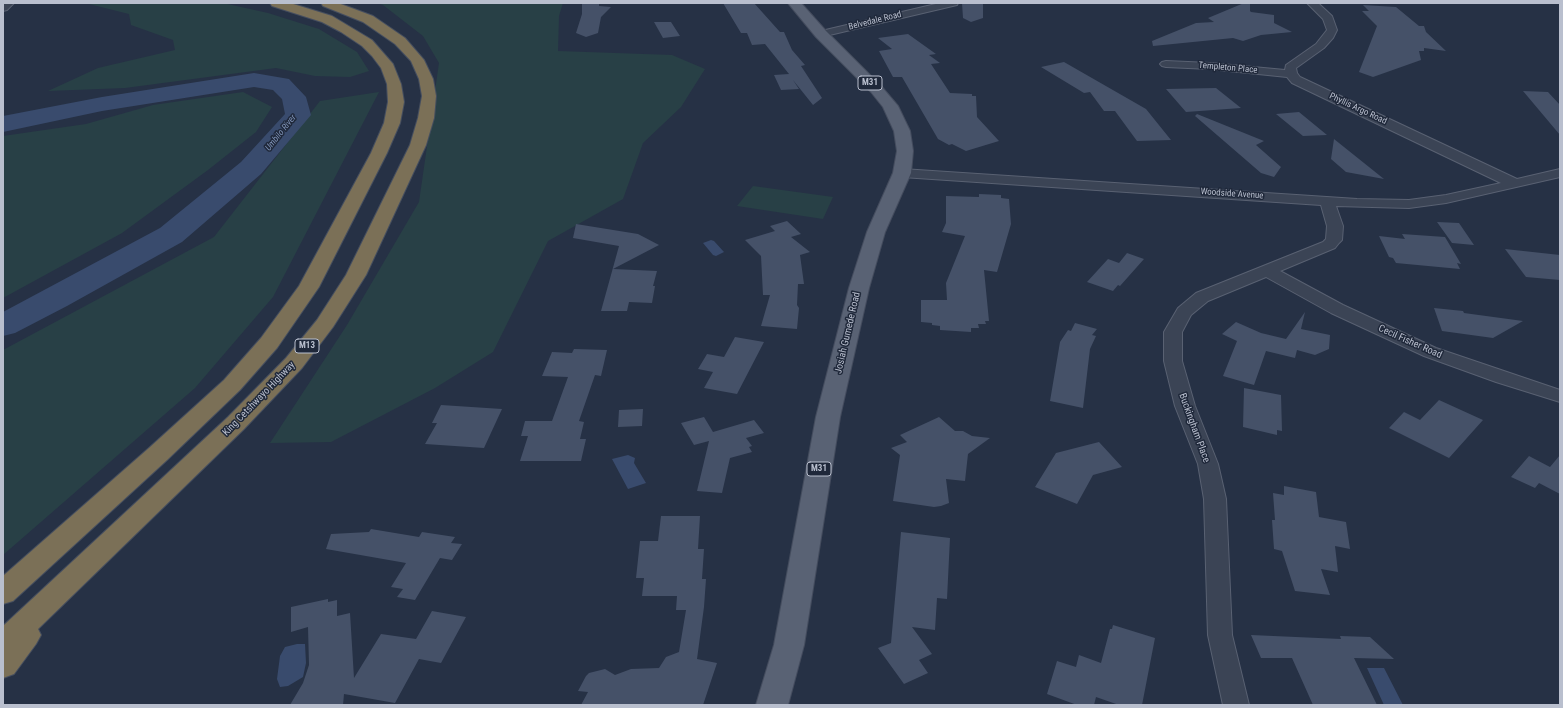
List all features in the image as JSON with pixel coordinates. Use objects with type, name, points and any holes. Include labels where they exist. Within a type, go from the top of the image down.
[{"type":"highway","points":[[3,593],[232,385],[269,343],[309,287],[380,153],[392,123],[396,102],[394,84],[388,67],[378,53],[367,43],[346,29],[328,19],[276,3]]},
{"type":"highway","name":"King Cetshwayo Highway","points":[[3,644],[236,423],[294,363],[326,323],[356,274],[418,145],[426,118],[429,96],[426,79],[417,60],[400,41],[385,30],[351,11],[327,3]]},
{"type":"highway","points":[[3,665],[71,580]]},
{"type":"main road","name":"Josiah Gumede Road","points":[[772,705],[789,645],[828,417],[859,288],[876,232],[902,173],[905,151],[902,131],[890,106],[876,89],[821,34],[794,3]]},
{"type":"street","points":[[3,8],[9,3]]},
{"type":"street","name":"Belvedale Road","points":[[821,34],[953,3]]},
{"type":"street","points":[[1291,74],[1290,67],[1320,46],[1332,30],[1328,18],[1312,3]]},
{"type":"street","name":"Templeton Place","points":[[1166,64],[1210,66],[1291,74]]},
{"type":"street","name":"Phyllis Argo Road","points":[[1291,74],[1296,80],[1515,184]]},
{"type":"street","name":"Woodside Avenue","points":[[902,173],[1327,201],[1410,204],[1446,199],[1515,184],[1560,172]]},
{"type":"street","name":"Buckingham Place","points":[[1236,705],[1220,635],[1215,499],[1208,464],[1184,406],[1173,361],[1173,332],[1184,312],[1202,297],[1329,245],[1334,240],[1335,226],[1327,201]]},
{"type":"street","name":"Cecil Fisher Road","points":[[1268,271],[1337,309],[1430,352],[1503,378],[1560,396]]},
{"type":"green space","points":[[223,3],[268,13],[319,29],[357,52],[369,71],[350,77],[315,76],[276,68],[125,88],[48,91],[98,68],[175,50],[173,40],[131,25],[129,14],[89,4]]},
{"type":"green space","points":[[377,3],[563,3],[559,16],[558,51],[672,55],[705,69],[681,107],[643,143],[623,199],[548,241],[493,352],[435,388],[331,442],[270,443],[347,325],[419,202],[439,63],[423,36],[383,5]]},
{"type":"green space","points":[[243,92],[272,107],[256,132],[208,170],[122,233],[3,298],[3,136],[86,124],[153,105]]},
{"type":"green space","points":[[379,92],[273,297],[195,388],[3,555],[3,350],[214,237],[320,101]]},
{"type":"green space","points":[[753,186],[833,197],[823,219],[737,206]]},
{"type":"water","points":[[711,240],[714,241],[724,252],[716,256],[713,255],[703,243]]},
{"type":"water","points":[[628,455],[635,458],[634,463],[646,483],[628,489],[612,459]]},
{"type":"water","points":[[305,644],[306,663],[303,677],[288,686],[280,687],[277,679],[280,656],[285,647]]},
{"type":"water","points":[[1367,668],[1384,668],[1403,705],[1384,705]]},
{"type":"building","points":[[582,3],[599,3],[599,6],[611,7],[601,17],[598,33],[586,37],[576,33],[582,14]]},
{"type":"building","points":[[723,3],[754,3],[780,32],[784,32],[792,50],[805,65],[801,66],[822,98],[813,105],[793,80],[799,89],[781,90],[774,75],[789,74],[765,44],[752,45],[747,33],[741,33]]},
{"type":"building","points":[[962,3],[983,3],[983,18],[971,22],[963,18]]},
{"type":"building","points":[[1244,3],[1250,3],[1251,12],[1274,15],[1274,23],[1292,32],[1261,35],[1243,41],[1233,38],[1153,46],[1152,41],[1196,23],[1214,22],[1208,18]]},
{"type":"building","points":[[1363,5],[1396,7],[1419,26],[1424,26],[1426,32],[1446,51],[1424,48],[1424,51],[1419,51],[1421,60],[1373,77],[1359,72],[1377,26],[1362,11],[1369,11]]},
{"type":"building","points":[[654,22],[671,22],[680,36],[663,38]]},
{"type":"building","points":[[908,34],[936,54],[929,55],[940,63],[931,64],[950,93],[972,94],[972,96],[976,96],[977,117],[999,141],[966,151],[938,139],[902,77],[893,77],[879,51],[892,49],[878,38]]},
{"type":"building","points":[[1064,62],[1146,109],[1171,140],[1137,141],[1115,111],[1104,111],[1090,92],[1084,93],[1041,67]]},
{"type":"building","points":[[1216,88],[1241,108],[1186,112],[1166,89]]},
{"type":"building","points":[[1523,91],[1548,92],[1560,105],[1560,135]]},
{"type":"building","points":[[1299,112],[1327,135],[1303,136],[1276,114]]},
{"type":"building","points":[[1197,114],[1264,141],[1256,145],[1281,167],[1274,177],[1261,173],[1195,116]]},
{"type":"building","points":[[1334,139],[1384,179],[1346,172],[1331,159]]},
{"type":"building","points":[[979,194],[1001,195],[1001,198],[1009,199],[1011,224],[997,272],[984,270],[989,321],[985,321],[986,324],[978,324],[979,328],[971,328],[971,332],[940,330],[940,326],[932,325],[932,323],[921,322],[921,300],[947,300],[946,283],[965,236],[942,232],[946,223],[946,196],[979,197]]},
{"type":"building","points":[[787,221],[801,234],[791,237],[810,252],[800,255],[804,284],[798,284],[797,305],[799,308],[797,329],[761,326],[770,295],[763,295],[761,256],[745,240],[775,231],[770,226]]},
{"type":"building","points":[[1437,222],[1459,223],[1474,245],[1452,243]]},
{"type":"building","points":[[576,224],[638,234],[659,245],[613,269],[657,271],[653,286],[655,286],[652,303],[629,302],[627,311],[601,311],[619,246],[573,238]]},
{"type":"building","points":[[1402,234],[1445,237],[1461,264],[1457,263],[1460,269],[1396,263],[1393,258],[1389,257],[1379,236],[1405,239]]},
{"type":"building","points":[[1505,249],[1560,255],[1560,280],[1526,277]]},
{"type":"building","points":[[1127,253],[1144,259],[1120,286],[1118,285],[1113,291],[1087,282],[1108,259],[1119,263]]},
{"type":"building","points":[[1434,308],[1463,311],[1464,313],[1523,321],[1493,338],[1442,331]]},
{"type":"building","points":[[1305,312],[1301,329],[1330,335],[1329,349],[1315,355],[1297,350],[1295,358],[1266,351],[1254,385],[1223,376],[1237,341],[1222,334],[1236,322],[1261,333],[1286,339]]},
{"type":"building","points":[[1075,323],[1097,329],[1092,335],[1096,336],[1090,349],[1083,408],[1050,401],[1060,342],[1068,330],[1071,331]]},
{"type":"building","points":[[735,337],[764,342],[737,394],[704,388],[713,372],[698,369],[707,354],[724,357]]},
{"type":"building","points":[[574,349],[607,350],[601,376],[595,375],[579,421],[584,422],[580,439],[586,439],[581,461],[520,461],[528,436],[521,436],[525,421],[552,421],[568,377],[542,376],[552,352],[572,353]]},
{"type":"building","points":[[1244,388],[1281,395],[1282,431],[1277,430],[1277,435],[1243,427]]},
{"type":"building","points":[[1439,400],[1483,420],[1449,458],[1389,428],[1404,412],[1420,420]]},
{"type":"building","points":[[441,405],[502,409],[484,448],[425,444],[437,423],[432,423]]},
{"type":"building","points":[[643,409],[642,426],[618,427],[619,410]]},
{"type":"building","points":[[704,417],[713,432],[754,420],[764,433],[746,438],[752,446],[749,447],[752,452],[730,458],[722,493],[697,491],[709,441],[694,445],[681,423]]},
{"type":"building","points":[[939,417],[955,431],[963,431],[972,436],[990,438],[968,454],[965,481],[946,479],[949,503],[934,507],[893,501],[900,455],[891,448],[907,442],[900,435]]},
{"type":"building","points":[[1099,442],[1122,467],[1093,475],[1077,504],[1035,487],[1056,453]]},
{"type":"building","points":[[1560,455],[1560,494],[1539,483],[1535,488],[1511,477],[1529,456],[1550,467]]},
{"type":"building","points":[[1284,486],[1316,492],[1319,517],[1346,522],[1350,549],[1335,546],[1338,572],[1321,569],[1330,595],[1295,591],[1282,551],[1274,549],[1272,520],[1275,520],[1273,493],[1284,495]]},
{"type":"building","points":[[661,516],[700,516],[698,549],[704,549],[702,579],[706,579],[697,659],[717,663],[703,705],[581,705],[588,692],[578,691],[589,673],[605,669],[615,675],[631,669],[659,668],[666,657],[679,652],[686,610],[676,610],[677,596],[642,596],[644,578],[636,578],[640,541],[658,541]]},
{"type":"building","points":[[371,529],[419,537],[422,532],[455,537],[451,543],[462,544],[452,560],[440,558],[415,600],[397,597],[403,589],[391,587],[406,563],[326,549],[331,534],[369,532]]},
{"type":"building","points":[[901,532],[950,538],[947,599],[937,598],[935,630],[912,627],[932,654],[919,660],[928,673],[904,684],[878,648],[891,643]]},
{"type":"building","points":[[328,599],[328,602],[337,600],[337,616],[350,613],[354,678],[381,634],[416,639],[432,611],[466,617],[441,663],[419,659],[395,703],[344,694],[343,705],[290,705],[303,683],[309,665],[308,627],[291,632],[291,607]]},
{"type":"building","points":[[1113,625],[1155,638],[1142,705],[1119,705],[1096,697],[1094,705],[1077,705],[1047,694],[1057,661],[1076,667],[1079,655],[1101,663],[1110,629],[1112,629]]},
{"type":"building","points":[[1251,635],[1341,639],[1340,636],[1370,637],[1394,659],[1354,658],[1377,705],[1313,705],[1292,658],[1261,658]]},
{"type":"waterway","name":"Umbilo River","points":[[3,124],[102,104],[254,80],[281,84],[294,97],[298,115],[251,168],[171,235],[3,326]]}]
